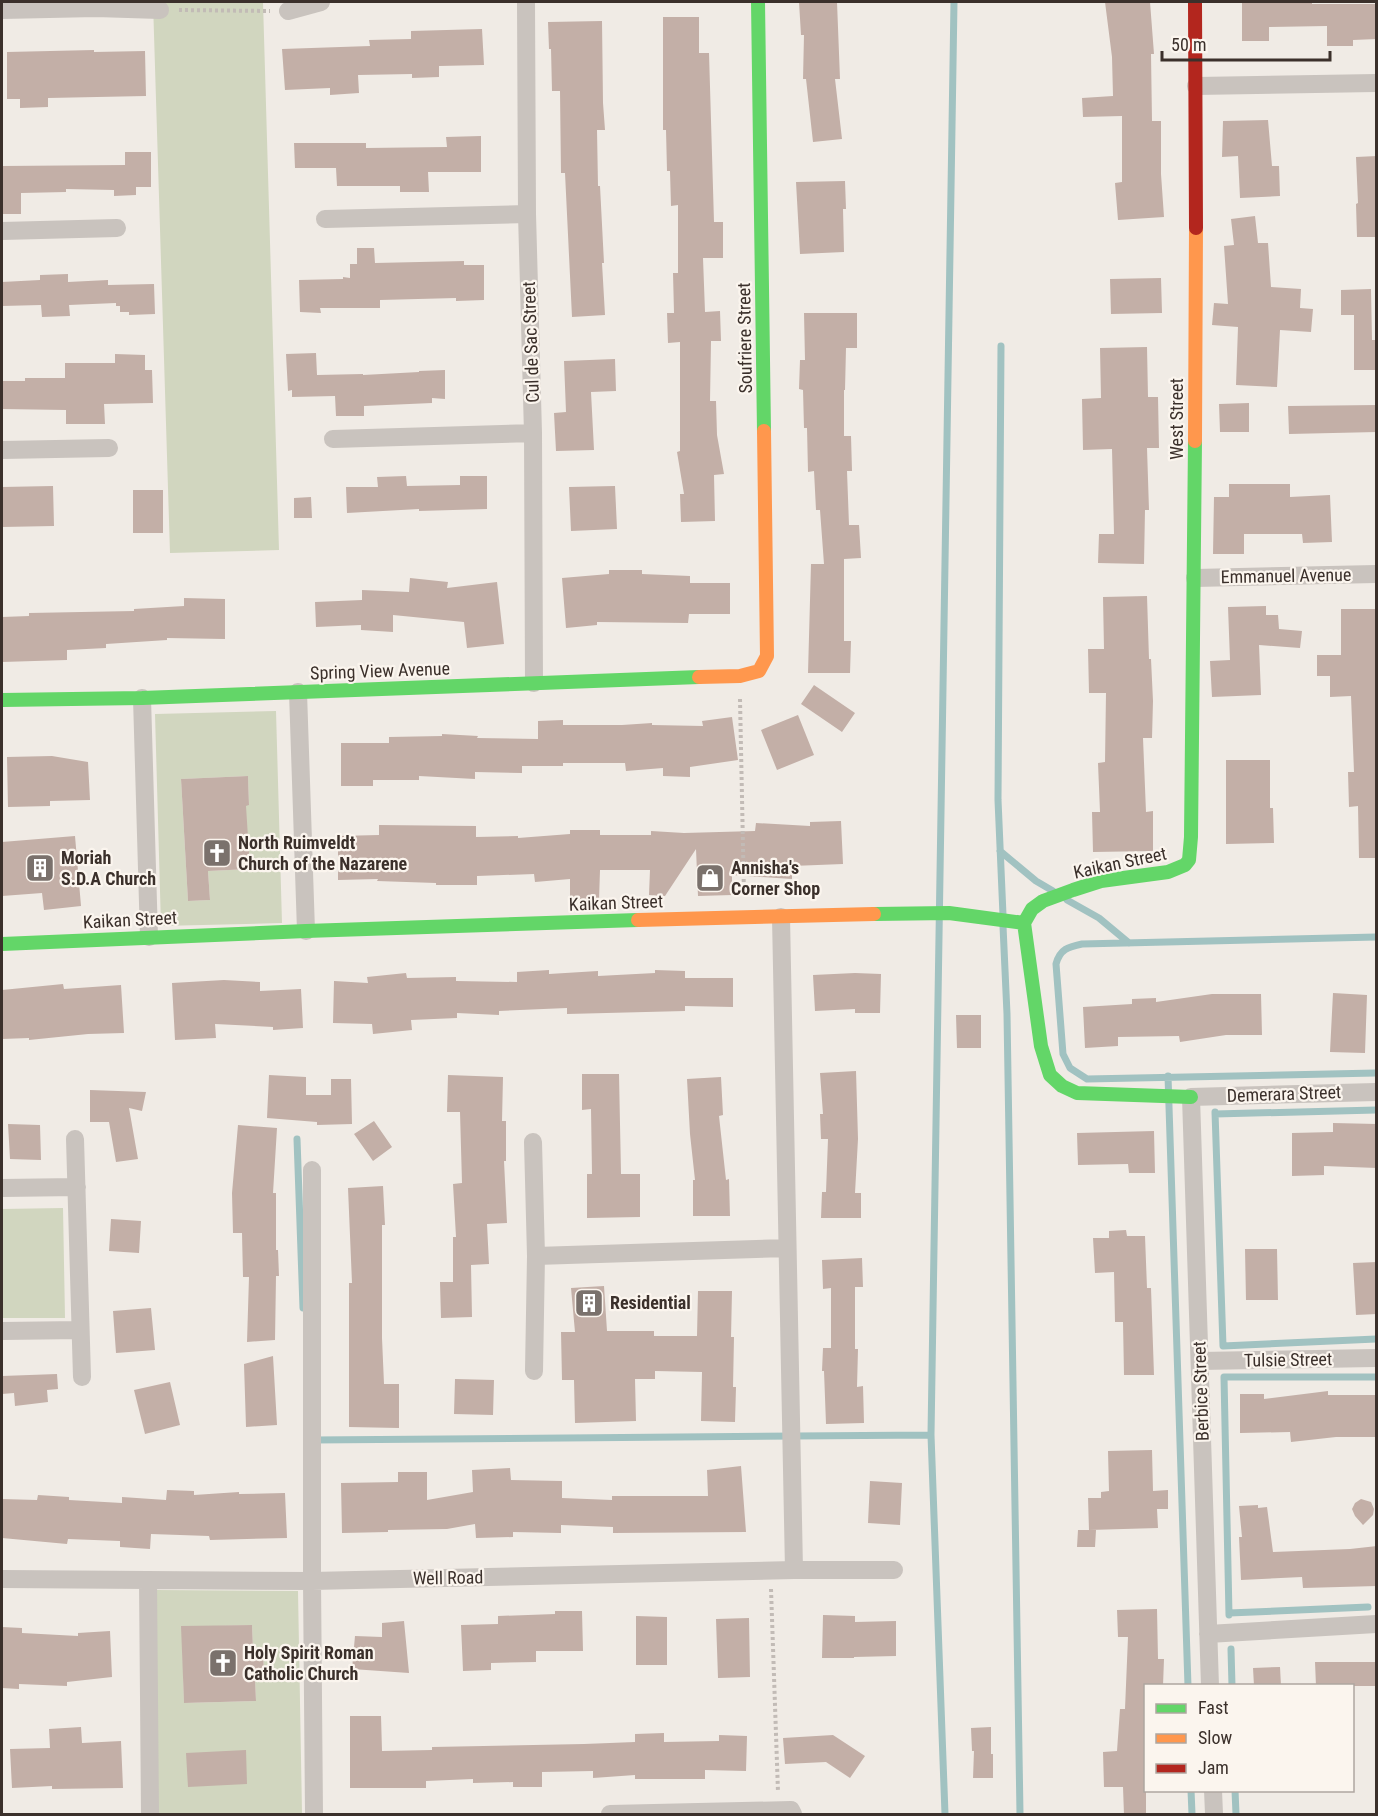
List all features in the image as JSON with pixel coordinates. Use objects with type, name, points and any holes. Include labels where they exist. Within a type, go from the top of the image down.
[{"type":"street","points":[[288,11],[321,2]]},
{"type":"street","name":"Cul de Sac Street","points":[[526,2],[527,213],[533,433],[534,683]]},
{"type":"street","name":"Soufriere Street","points":[[758,2],[767,656],[759,671]]},
{"type":"street","name":"West Street","points":[[1191,837],[1195,578],[1195,2]]},
{"type":"street","points":[[2,10],[96,8],[160,10]]},
{"type":"street","points":[[1196,86],[1377,83]]},
{"type":"street","points":[[325,219],[527,213]]},
{"type":"street","points":[[2,231],[117,228]]},
{"type":"street","points":[[333,439],[533,433]]},
{"type":"street","points":[[2,450],[109,448]]},
{"type":"street","name":"Emmanuel Avenue","points":[[1195,578],[1377,574]]},
{"type":"street","name":"Spring View Avenue","points":[[2,700],[142,698],[740,676],[759,671]]},
{"type":"street","points":[[298,692],[306,931]]},
{"type":"street","points":[[142,698],[149,937]]},
{"type":"street","name":"Kaikan Street","points":[[2,944],[306,931],[744,917],[949,913],[1024,923],[1032,909],[1043,901],[1073,890],[1109,880],[1168,872],[1185,865],[1189,860],[1191,837]]},
{"type":"street","points":[[781,917],[794,1570]]},
{"type":"street","points":[[1024,923],[1041,1046],[1050,1075],[1062,1086],[1077,1093],[1191,1096]]},
{"type":"street","name":"Demerara Street","points":[[1191,1096],[1377,1092]]},
{"type":"street","name":"Berbice Street","points":[[1191,1096],[1210,1684]]},
{"type":"street","points":[[75,1139],[82,1377]]},
{"type":"street","points":[[533,1142],[536,1256],[534,1371]]},
{"type":"street","points":[[312,1170],[314,1815]]},
{"type":"street","points":[[2,1188],[77,1187]]},
{"type":"street","points":[[536,1256],[787,1248]]},
{"type":"street","points":[[2,1330],[80,1330]]},
{"type":"street","name":"Tulsie Street","points":[[1200,1362],[1377,1358]]},
{"type":"street","name":"Well Road","points":[[2,1579],[312,1581],[794,1570],[894,1570]]},
{"type":"street","points":[[148,1580],[150,1815]]},
{"type":"street","points":[[1208,1634],[1377,1624]]},
{"type":"street","points":[[1213,1792],[1214,1815]]},
{"type":"street","points":[[610,1815],[787,1812]]},
{"type":"path","points":[[160,10],[288,11]]},
{"type":"path","points":[[740,676],[744,917]]},
{"type":"path","points":[[770,1571],[787,1812]]},
{"type":"green space","points":[[153,2],[263,2],[279,550],[170,553]]},
{"type":"green space","points":[[276,711],[282,923],[161,926],[155,714]],"holes":[[[248,776],[249,805],[204,808],[206,837],[248,835],[250,869],[208,871],[210,900],[188,901],[181,779]]]},
{"type":"green space","points":[[63,1208],[65,1318],[2,1318],[2,1209]]},
{"type":"green space","points":[[156,1590],[298,1591],[302,1813],[158,1813]],"holes":[[[252,1625],[253,1648],[263,1648],[264,1678],[255,1678],[256,1701],[184,1703],[182,1627]]]},
{"type":"building","points":[[799,2],[837,2],[840,79],[835,79],[842,139],[813,142],[806,79],[803,79],[804,35],[801,35]]},
{"type":"building","points":[[1105,2],[1150,2],[1154,54],[1151,54],[1152,121],[1161,121],[1164,217],[1118,220],[1115,183],[1122,182],[1122,116],[1083,117],[1082,98],[1113,96],[1112,57]]},
{"type":"building","points":[[1242,2],[1377,4],[1377,39],[1353,40],[1353,46],[1327,46],[1327,26],[1269,27],[1269,41],[1242,41]]},
{"type":"building","points":[[663,17],[699,17],[699,53],[709,53],[714,222],[723,222],[723,258],[703,258],[705,312],[720,311],[721,341],[711,341],[710,401],[716,401],[717,435],[724,474],[714,475],[715,521],[681,522],[680,494],[684,494],[677,452],[680,451],[680,342],[668,343],[667,313],[674,313],[673,273],[678,273],[678,205],[671,206],[666,130],[663,130]]},
{"type":"building","points":[[602,21],[605,130],[597,130],[605,315],[572,317],[565,173],[561,173],[560,91],[552,91],[548,22]]},
{"type":"building","points":[[482,29],[484,65],[439,66],[439,77],[412,78],[412,74],[358,75],[359,93],[330,95],[330,88],[285,90],[282,49],[370,46],[369,40],[411,39],[411,31]]},
{"type":"building","points":[[94,50],[94,52],[145,51],[146,96],[48,98],[48,107],[20,108],[20,99],[7,99],[7,52]]},
{"type":"building","points":[[1268,120],[1272,166],[1279,166],[1280,196],[1240,198],[1238,156],[1222,157],[1223,121]]},
{"type":"building","points":[[481,136],[481,172],[428,172],[429,192],[400,192],[400,186],[337,186],[336,168],[295,168],[294,143],[366,143],[366,148],[447,147],[446,137]]},
{"type":"building","points":[[125,152],[151,152],[151,187],[136,187],[136,195],[114,196],[114,190],[66,189],[66,192],[21,193],[21,214],[2,214],[2,166],[125,165]]},
{"type":"building","points":[[1377,156],[1377,237],[1357,237],[1356,157]]},
{"type":"building","points":[[845,181],[844,252],[800,254],[796,182]]},
{"type":"building","points":[[1255,216],[1258,243],[1268,243],[1271,287],[1301,289],[1300,308],[1313,309],[1311,332],[1280,330],[1277,387],[1236,385],[1238,327],[1212,325],[1214,303],[1228,304],[1224,246],[1234,245],[1231,219]]},
{"type":"building","points":[[357,248],[374,248],[375,263],[464,261],[464,265],[484,265],[484,300],[456,301],[456,298],[380,300],[380,308],[320,308],[321,313],[300,312],[299,280],[350,278],[350,264],[357,264]]},
{"type":"building","points":[[68,274],[68,282],[108,280],[108,285],[154,284],[155,314],[129,315],[129,312],[120,312],[120,306],[116,306],[116,303],[69,305],[70,316],[42,317],[41,305],[2,306],[2,282],[40,280],[40,275]]},
{"type":"building","points":[[1161,278],[1162,313],[1111,314],[1110,279]]},
{"type":"building","points":[[1371,289],[1372,340],[1377,340],[1377,370],[1354,370],[1354,315],[1341,315],[1341,290]]},
{"type":"building","points":[[804,313],[857,313],[857,348],[846,348],[844,390],[844,436],[851,436],[852,471],[847,471],[849,525],[859,525],[861,558],[844,559],[844,641],[851,641],[850,673],[808,673],[811,564],[824,564],[820,510],[816,510],[814,471],[808,472],[803,390],[799,389],[800,360],[805,360]]},
{"type":"building","points":[[1147,347],[1148,397],[1158,397],[1159,448],[1147,448],[1149,510],[1145,510],[1144,564],[1098,563],[1099,534],[1114,534],[1112,449],[1083,450],[1082,399],[1101,398],[1100,348]]},
{"type":"building","points":[[316,353],[317,375],[445,370],[445,399],[432,398],[432,403],[364,406],[364,416],[336,416],[335,396],[292,397],[292,390],[288,391],[286,354]]},
{"type":"building","points":[[115,354],[145,355],[145,370],[152,370],[153,403],[104,404],[105,424],[66,424],[66,410],[2,409],[2,381],[25,381],[25,378],[65,378],[65,363],[115,363]]},
{"type":"building","points":[[615,359],[616,391],[591,392],[594,450],[556,451],[554,413],[566,412],[564,361]]},
{"type":"building","points":[[1249,403],[1249,432],[1220,432],[1219,404]]},
{"type":"building","points":[[1377,405],[1377,432],[1289,434],[1288,406]]},
{"type":"building","points":[[406,476],[407,486],[460,485],[460,476],[487,476],[487,509],[419,511],[419,509],[347,513],[346,487],[378,487],[377,477]]},
{"type":"building","points":[[1229,484],[1290,484],[1290,497],[1330,495],[1332,542],[1303,543],[1302,534],[1244,534],[1244,554],[1213,554],[1214,497],[1229,497]]},
{"type":"building","points":[[53,486],[54,526],[2,527],[2,487]]},
{"type":"building","points":[[615,486],[617,529],[571,531],[569,487]]},
{"type":"building","points":[[133,490],[163,490],[163,533],[133,533]]},
{"type":"building","points":[[311,497],[312,518],[294,518],[294,498]]},
{"type":"building","points":[[609,570],[642,570],[642,574],[690,576],[690,583],[730,583],[730,614],[689,614],[688,623],[597,622],[597,625],[566,628],[562,578],[609,574]]},
{"type":"building","points":[[410,578],[448,582],[447,588],[497,582],[504,644],[467,648],[464,622],[393,615],[393,632],[361,630],[361,625],[316,627],[315,602],[362,600],[362,590],[409,592]]},
{"type":"building","points":[[1147,596],[1153,701],[1152,738],[1143,738],[1146,812],[1153,811],[1153,851],[1093,852],[1092,812],[1100,812],[1098,763],[1105,762],[1106,693],[1089,693],[1088,649],[1104,649],[1103,597]]},
{"type":"building","points":[[184,598],[225,599],[225,639],[167,638],[167,640],[106,644],[106,648],[67,650],[67,660],[2,662],[2,617],[29,616],[29,613],[134,611],[134,609],[184,606]]},
{"type":"building","points":[[1266,606],[1266,615],[1278,615],[1279,629],[1302,631],[1300,648],[1259,645],[1261,695],[1212,697],[1210,661],[1230,660],[1228,607]]},
{"type":"building","points":[[1341,609],[1377,609],[1377,858],[1359,858],[1358,806],[1349,807],[1348,772],[1354,772],[1351,696],[1330,697],[1330,676],[1317,676],[1317,655],[1341,655]]},
{"type":"building","points":[[814,685],[855,713],[842,732],[801,704]]},
{"type":"building","points":[[798,715],[814,755],[777,770],[761,730]]},
{"type":"building","points":[[732,717],[738,760],[690,767],[690,777],[663,776],[663,768],[626,771],[625,763],[563,763],[563,766],[522,766],[522,773],[475,772],[475,779],[419,776],[419,780],[373,780],[373,786],[341,786],[341,743],[389,743],[389,737],[442,736],[442,734],[478,736],[477,738],[538,739],[538,721],[563,720],[563,725],[652,723],[652,725],[703,726],[702,721]]},
{"type":"building","points":[[52,756],[88,762],[90,800],[50,801],[50,806],[8,807],[7,757]]},
{"type":"building","points":[[1226,760],[1270,760],[1270,808],[1273,808],[1274,843],[1226,844]]},
{"type":"building","name":"North Ruimveldt Church of the Nazarene","points":[[248,776],[249,805],[246,806],[250,869],[208,871],[210,900],[188,901],[181,779]]},
{"type":"building","points":[[841,821],[843,864],[792,866],[792,879],[732,875],[732,895],[698,896],[696,849],[665,896],[649,895],[650,870],[600,870],[599,901],[570,901],[570,879],[535,882],[534,874],[477,876],[477,885],[436,885],[436,883],[377,881],[378,879],[338,880],[338,836],[379,835],[379,825],[476,826],[476,837],[518,836],[518,838],[570,834],[570,830],[600,830],[600,835],[651,835],[651,831],[684,833],[755,831],[756,823],[810,826],[810,822]]},
{"type":"building","name":"Moriah S.D.A Church","points":[[75,836],[81,906],[44,910],[42,893],[2,896],[2,842]]},
{"type":"building","points":[[549,970],[549,974],[598,971],[598,976],[655,973],[655,970],[685,971],[685,978],[733,978],[733,1007],[685,1006],[685,1011],[567,1014],[567,1008],[499,1011],[499,1015],[457,1013],[457,1018],[411,1020],[412,1030],[373,1034],[372,1024],[333,1023],[334,981],[368,983],[367,977],[406,973],[407,978],[456,977],[456,981],[517,982],[517,972]]},
{"type":"building","points":[[881,974],[880,1013],[855,1013],[855,1009],[815,1011],[813,975]]},
{"type":"building","points":[[224,980],[260,982],[260,991],[301,989],[303,1028],[273,1030],[273,1027],[215,1024],[216,1038],[175,1040],[172,983]]},
{"type":"building","points":[[63,984],[64,989],[121,985],[124,1033],[29,1040],[29,1038],[2,1039],[2,990]]},
{"type":"building","points":[[1333,993],[1367,995],[1365,1053],[1330,1052]]},
{"type":"building","points":[[1212,994],[1261,994],[1262,1035],[1226,1035],[1180,1042],[1179,1036],[1118,1037],[1118,1046],[1085,1048],[1083,1007],[1132,1004],[1132,999],[1156,998],[1156,1002]]},
{"type":"building","points":[[956,1015],[981,1015],[981,1048],[957,1048]]},
{"type":"building","points":[[856,1071],[858,1139],[855,1193],[861,1193],[861,1218],[821,1218],[822,1192],[826,1192],[828,1139],[821,1139],[820,1114],[823,1114],[820,1073]]},
{"type":"building","points":[[582,1074],[619,1074],[621,1174],[640,1174],[640,1217],[587,1218],[587,1174],[592,1174],[591,1109],[582,1110]]},
{"type":"building","points":[[269,1075],[306,1077],[306,1095],[331,1095],[331,1079],[351,1079],[352,1124],[317,1125],[317,1122],[267,1118]]},
{"type":"building","points":[[448,1075],[503,1077],[502,1121],[506,1121],[506,1161],[504,1161],[507,1223],[487,1224],[489,1264],[471,1265],[472,1317],[441,1318],[440,1282],[453,1282],[453,1237],[456,1237],[453,1184],[462,1183],[460,1112],[447,1112]]},
{"type":"building","points":[[721,1077],[723,1115],[719,1116],[726,1180],[729,1179],[730,1216],[693,1216],[693,1180],[695,1180],[687,1079]]},
{"type":"building","points":[[90,1090],[146,1092],[142,1111],[129,1108],[138,1159],[116,1162],[109,1122],[90,1122]]},
{"type":"building","points":[[374,1121],[392,1147],[373,1161],[354,1134]]},
{"type":"building","points":[[1333,1123],[1377,1124],[1377,1168],[1324,1166],[1324,1175],[1292,1176],[1292,1133],[1333,1132]]},
{"type":"building","points":[[8,1124],[40,1125],[41,1160],[10,1159]]},
{"type":"building","points":[[238,1125],[277,1128],[273,1193],[276,1193],[276,1250],[278,1250],[279,1276],[276,1276],[275,1340],[247,1342],[249,1277],[243,1277],[242,1233],[233,1233],[232,1193]]},
{"type":"building","points":[[1154,1131],[1155,1173],[1129,1173],[1128,1164],[1078,1165],[1077,1133]]},
{"type":"building","points":[[383,1186],[385,1225],[382,1225],[384,1384],[399,1384],[399,1428],[349,1427],[349,1283],[352,1283],[348,1188]]},
{"type":"building","points":[[111,1219],[141,1221],[139,1253],[109,1251]]},
{"type":"building","points":[[1126,1230],[1127,1236],[1145,1236],[1147,1288],[1151,1288],[1154,1375],[1124,1375],[1123,1322],[1115,1322],[1114,1272],[1095,1273],[1093,1238],[1109,1238],[1109,1231]]},
{"type":"building","points":[[1245,1249],[1277,1249],[1278,1300],[1246,1300]]},
{"type":"building","points":[[862,1258],[863,1287],[855,1287],[855,1349],[858,1349],[857,1387],[863,1386],[864,1423],[826,1424],[824,1371],[822,1371],[823,1348],[831,1348],[831,1288],[823,1289],[822,1260]]},
{"type":"building","points":[[1377,1262],[1377,1314],[1356,1315],[1353,1263]]},
{"type":"building","points":[[604,1286],[607,1331],[654,1331],[654,1336],[697,1336],[698,1291],[732,1291],[731,1337],[734,1337],[735,1422],[701,1421],[702,1372],[655,1371],[655,1379],[635,1379],[636,1421],[575,1423],[574,1380],[562,1380],[561,1332],[575,1332],[571,1288]]},
{"type":"building","points":[[151,1308],[155,1350],[116,1353],[113,1311]]},
{"type":"building","points":[[273,1356],[277,1425],[246,1427],[244,1364]]},
{"type":"building","points":[[57,1374],[58,1389],[47,1390],[48,1402],[15,1406],[14,1393],[2,1394],[2,1376]]},
{"type":"building","points":[[455,1379],[494,1380],[493,1415],[454,1414]]},
{"type":"building","points":[[170,1382],[180,1425],[145,1434],[134,1390]]},
{"type":"building","points":[[1328,1391],[1328,1395],[1377,1395],[1377,1437],[1336,1437],[1291,1442],[1290,1432],[1240,1433],[1240,1394],[1264,1394],[1264,1399]]},
{"type":"building","points":[[1152,1450],[1153,1491],[1168,1490],[1168,1509],[1157,1509],[1158,1528],[1089,1530],[1088,1498],[1101,1498],[1101,1492],[1109,1491],[1108,1451]]},
{"type":"building","points":[[741,1466],[746,1532],[613,1533],[613,1527],[561,1525],[561,1533],[513,1532],[513,1537],[476,1538],[475,1524],[447,1529],[342,1533],[341,1483],[398,1482],[398,1472],[427,1472],[427,1500],[473,1492],[472,1470],[510,1468],[511,1480],[562,1481],[562,1498],[612,1500],[612,1496],[708,1496],[707,1470]]},
{"type":"building","points":[[870,1481],[902,1483],[900,1525],[868,1523]]},
{"type":"building","points":[[167,1490],[194,1491],[194,1495],[239,1492],[239,1494],[285,1493],[287,1538],[210,1540],[209,1536],[151,1534],[150,1549],[120,1547],[120,1541],[68,1539],[67,1544],[2,1538],[2,1499],[37,1500],[38,1495],[69,1497],[69,1500],[122,1503],[122,1497],[166,1500]]},
{"type":"building","points":[[1361,1499],[1371,1502],[1374,1509],[1373,1515],[1363,1525],[1352,1509]]},
{"type":"building","points":[[1258,1505],[1258,1508],[1267,1507],[1273,1552],[1377,1546],[1377,1586],[1303,1588],[1302,1577],[1241,1580],[1239,1537],[1242,1537],[1239,1506]]},
{"type":"building","points":[[1078,1530],[1096,1530],[1095,1547],[1077,1547]]},
{"type":"building","points":[[1157,1609],[1158,1659],[1164,1659],[1163,1684],[1144,1684],[1146,1815],[1124,1815],[1123,1787],[1104,1787],[1103,1752],[1117,1751],[1120,1709],[1125,1709],[1128,1637],[1118,1637],[1117,1610]]},
{"type":"building","points":[[555,1611],[582,1611],[583,1651],[536,1651],[536,1662],[491,1663],[491,1670],[463,1671],[461,1625],[498,1624],[498,1616],[555,1614]]},
{"type":"building","points":[[823,1615],[855,1616],[855,1622],[896,1621],[896,1656],[822,1658]]},
{"type":"building","points":[[636,1616],[667,1617],[667,1665],[636,1665]]},
{"type":"building","points":[[749,1618],[750,1677],[718,1678],[716,1619]]},
{"type":"building","points":[[404,1621],[409,1673],[352,1669],[355,1636],[382,1637],[382,1623]]},
{"type":"building","name":"Holy Spirit Roman Catholic Church","points":[[252,1625],[253,1648],[263,1647],[264,1678],[255,1678],[256,1701],[184,1703],[181,1626]]},
{"type":"building","points":[[2,1627],[22,1628],[22,1633],[78,1636],[78,1633],[110,1631],[112,1677],[67,1682],[67,1686],[19,1684],[19,1689],[2,1688]]},
{"type":"building","points":[[1315,1662],[1377,1662],[1377,1686],[1316,1684]]},
{"type":"building","points":[[1280,1667],[1281,1684],[1254,1684],[1253,1668]]},
{"type":"building","points":[[350,1716],[381,1716],[382,1751],[432,1750],[432,1747],[635,1742],[635,1734],[664,1733],[664,1742],[719,1741],[719,1735],[747,1736],[746,1771],[705,1770],[705,1779],[635,1779],[635,1775],[593,1778],[593,1771],[542,1772],[542,1787],[513,1787],[513,1782],[473,1783],[473,1779],[426,1781],[426,1788],[350,1788]]},
{"type":"building","points":[[81,1727],[82,1743],[121,1741],[123,1788],[52,1789],[52,1786],[12,1788],[10,1749],[50,1748],[49,1729]]},
{"type":"building","points":[[991,1727],[993,1778],[973,1778],[974,1751],[972,1751],[971,1728]]},
{"type":"building","points":[[833,1735],[865,1756],[850,1778],[826,1762],[785,1764],[783,1738]]},
{"type":"building","points":[[246,1750],[247,1784],[188,1787],[186,1753]]},
{"type":"waterway","points":[[945,1814],[931,1435],[954,2]]},
{"type":"waterway","points":[[1001,346],[998,800],[1003,915]]},
{"type":"waterway","points":[[1000,851],[1036,881],[1053,891]]},
{"type":"waterway","points":[[1067,900],[1099,918],[1129,943]]},
{"type":"waterway","points":[[1003,926],[1007,1014],[1020,1814]]},
{"type":"waterway","points":[[1376,937],[1082,944],[1065,950],[1056,964],[1063,1054],[1070,1068],[1087,1079],[1376,1073]]},
{"type":"waterway","points":[[1168,1076],[1188,1684]]},
{"type":"waterway","points":[[1215,1114],[1376,1110]]},
{"type":"waterway","points":[[1215,1112],[1223,1346],[1376,1339]]},
{"type":"waterway","points":[[297,1139],[303,1308]]},
{"type":"waterway","points":[[1229,1615],[1224,1377],[1376,1377]]},
{"type":"waterway","points":[[313,1440],[931,1435]]},
{"type":"waterway","points":[[1229,1613],[1368,1607]]},
{"type":"waterway","points":[[1231,1649],[1232,1684]]},
{"type":"waterway","points":[[1191,1792],[1192,1814]]},
{"type":"waterway","points":[[1235,1792],[1236,1814]]},
{"type":"traffic: fast","points":[[758,2],[764,431]]},
{"type":"traffic: fast","points":[[1024,923],[1032,909],[1043,901],[1101,881],[1168,872],[1185,865],[1189,860],[1195,441]]},
{"type":"traffic: fast","points":[[2,700],[142,698],[699,677]]},
{"type":"traffic: fast","points":[[874,914],[949,913],[1024,923]]},
{"type":"traffic: fast","points":[[2,944],[638,920]]},
{"type":"traffic: fast","points":[[1024,923],[1041,1046],[1050,1075],[1062,1086],[1077,1093],[1191,1097]]},
{"type":"traffic: slow","points":[[1195,441],[1196,228]]},
{"type":"traffic: slow","points":[[699,677],[740,676],[759,671],[767,656],[764,431]]},
{"type":"traffic: slow","points":[[638,920],[874,914]]},
{"type":"traffic: jam","points":[[1195,2],[1196,228]]},
{"type":"place","name":"North Ruimveldt Church of the Nazarene","points":[[217,853]]},
{"type":"place","name":"Moriah S.D.A Church","points":[[40,868]]},
{"type":"place","name":"Annisha's Corner Shop","points":[[710,878]]},
{"type":"place","name":"Residential","points":[[589,1303]]},
{"type":"place","name":"Holy Spirit Roman Catholic Church","points":[[223,1663]]}]
